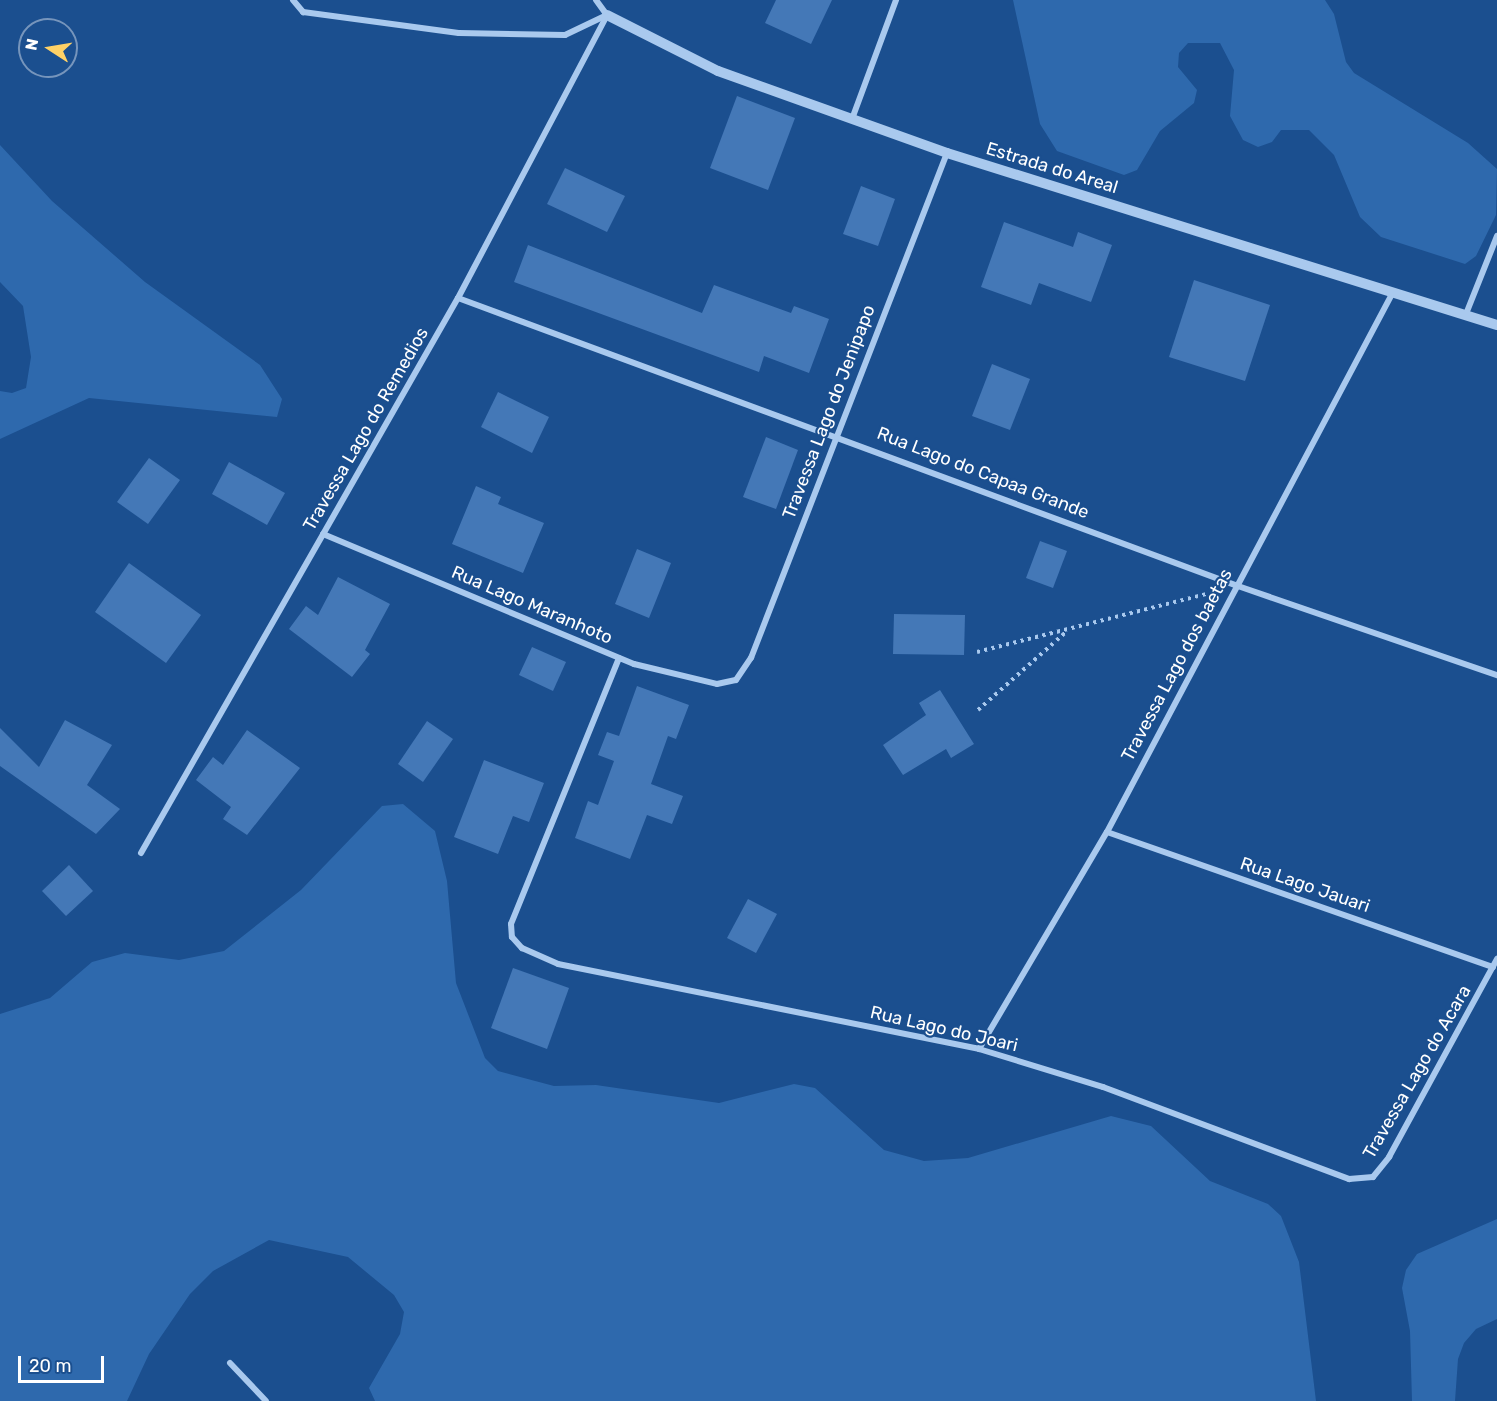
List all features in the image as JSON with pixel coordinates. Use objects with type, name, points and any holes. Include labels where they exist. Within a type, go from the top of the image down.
[{"type":"street","points":[[293,0],[303,12],[459,33],[566,35],[607,15],[596,0]]},
{"type":"street","points":[[852,119],[896,0]]},
{"type":"street","name":"Estrada do Areal","points":[[607,15],[718,71],[946,153],[1497,325]]},
{"type":"street","name":"Travessa Lago do Remedios","points":[[141,853],[458,298],[607,15]]},
{"type":"street","name":"Travessa Lago do Jenipapo","points":[[736,680],[751,658],[946,153]]},
{"type":"street","points":[[1466,314],[1497,236]]},
{"type":"street","name":"Travessa Lago dos baetas","points":[[979,1049],[1107,832],[1235,585],[1394,291]]},
{"type":"street","name":"Rua Lago do Capaa Grande","points":[[458,298],[836,434],[1235,585],[1497,675]]},
{"type":"street","name":"Rua Lago Maranhoto","points":[[323,534],[619,658],[683,678],[717,684],[736,680]]},
{"type":"street","name":"Rua Lago do Joari","points":[[619,658],[511,924],[512,937],[522,948],[558,964],[979,1049],[1103,1087],[1349,1179]]},
{"type":"street","name":"Rua Lago Jauari","points":[[1107,832],[1493,967]]},
{"type":"street","name":"Travessa Lago do Acara","points":[[1349,1179],[1373,1177],[1389,1157],[1497,959]]},
{"type":"street","points":[[230,1363],[266,1401]]},
{"type":"path","points":[[977,652],[1066,632],[1235,585]]},
{"type":"path","points":[[978,710],[1066,632]]},
{"type":"shaded area","points":[[1013,0],[1325,0],[1334,14],[1346,62],[1354,73],[1468,143],[1497,169],[1496,215],[1476,256],[1465,264],[1381,237],[1360,217],[1334,155],[1309,130],[1281,130],[1272,142],[1258,147],[1243,140],[1230,116],[1234,70],[1220,43],[1188,43],[1179,53],[1178,67],[1197,90],[1194,103],[1160,131],[1137,170],[1124,175],[1057,151],[1040,124]]},
{"type":"shaded area","points":[[0,145],[52,201],[145,282],[260,365],[282,399],[277,417],[89,398],[0,439],[0,391],[12,393],[26,388],[31,357],[23,306],[0,282]]},
{"type":"shaded area","points":[[403,804],[435,831],[447,881],[456,983],[485,1058],[498,1071],[554,1086],[596,1085],[719,1103],[794,1084],[815,1088],[884,1150],[924,1161],[968,1158],[1111,1116],[1151,1126],[1210,1181],[1268,1204],[1281,1216],[1299,1262],[1316,1401],[375,1401],[369,1388],[400,1334],[404,1312],[394,1295],[348,1257],[269,1240],[213,1271],[190,1294],[149,1354],[127,1401],[0,1401],[0,1014],[50,998],[92,962],[125,953],[179,960],[224,951],[301,890],[382,806]]},
{"type":"shaded area","points":[[1497,1219],[1497,1319],[1476,1329],[1464,1343],[1458,1359],[1455,1401],[1412,1401],[1410,1331],[1402,1288],[1406,1270],[1417,1254]]},
{"type":"building","points":[[776,0],[832,0],[811,44],[765,23]]},
{"type":"building","points":[[737,96],[795,118],[768,190],[710,168]]},
{"type":"building","points":[[565,168],[625,196],[607,232],[547,204]]},
{"type":"building","points":[[861,186],[895,199],[878,246],[843,234]]},
{"type":"building","points":[[1004,222],[1073,247],[1078,232],[1112,245],[1091,302],[1039,283],[1031,305],[981,287]]},
{"type":"building","points":[[528,245],[702,313],[714,285],[791,313],[794,306],[829,319],[809,373],[764,356],[759,372],[514,282]]},
{"type":"building","points":[[1194,280],[1270,305],[1245,381],[1169,357]]},
{"type":"building","points":[[992,364],[1030,379],[1010,430],[972,416]]},
{"type":"building","points":[[498,392],[549,417],[532,453],[481,427]]},
{"type":"building","points":[[766,437],[798,450],[776,509],[743,497]]},
{"type":"building","points":[[149,458],[180,480],[148,524],[117,502]]},
{"type":"building","points":[[229,462],[285,493],[267,525],[212,494]]},
{"type":"building","points":[[476,486],[501,497],[498,504],[544,523],[523,573],[452,544]]},
{"type":"building","points":[[1040,541],[1067,551],[1053,588],[1026,578]]},
{"type":"building","points":[[637,549],[671,563],[649,618],[615,604]]},
{"type":"building","points":[[129,563],[201,615],[166,663],[95,612]]},
{"type":"building","points":[[338,577],[390,604],[365,650],[370,654],[352,677],[289,629],[306,606],[318,615]]},
{"type":"building","points":[[894,614],[965,615],[964,655],[893,654]]},
{"type":"building","points":[[532,647],[566,662],[553,691],[519,675]]},
{"type":"building","points":[[637,686],[689,705],[676,739],[668,736],[651,784],[683,796],[672,824],[647,815],[630,859],[575,838],[588,801],[598,805],[614,761],[598,755],[607,732],[619,736]]},
{"type":"building","points":[[940,690],[974,744],[951,758],[946,749],[903,775],[883,745],[926,715],[919,703]]},
{"type":"building","points":[[65,720],[112,745],[87,785],[120,809],[96,834],[0,766],[0,728],[39,767]]},
{"type":"building","points":[[427,721],[453,739],[423,782],[398,764]]},
{"type":"building","points":[[247,730],[300,768],[247,835],[223,819],[231,807],[196,780],[213,757],[223,765]]},
{"type":"building","points":[[484,760],[544,783],[529,822],[513,816],[498,854],[454,837]]},
{"type":"building","points":[[69,865],[93,891],[66,916],[42,891]]},
{"type":"building","points":[[748,899],[777,914],[756,953],[727,938]]},
{"type":"building","points":[[513,968],[569,988],[547,1049],[491,1028]]}]
